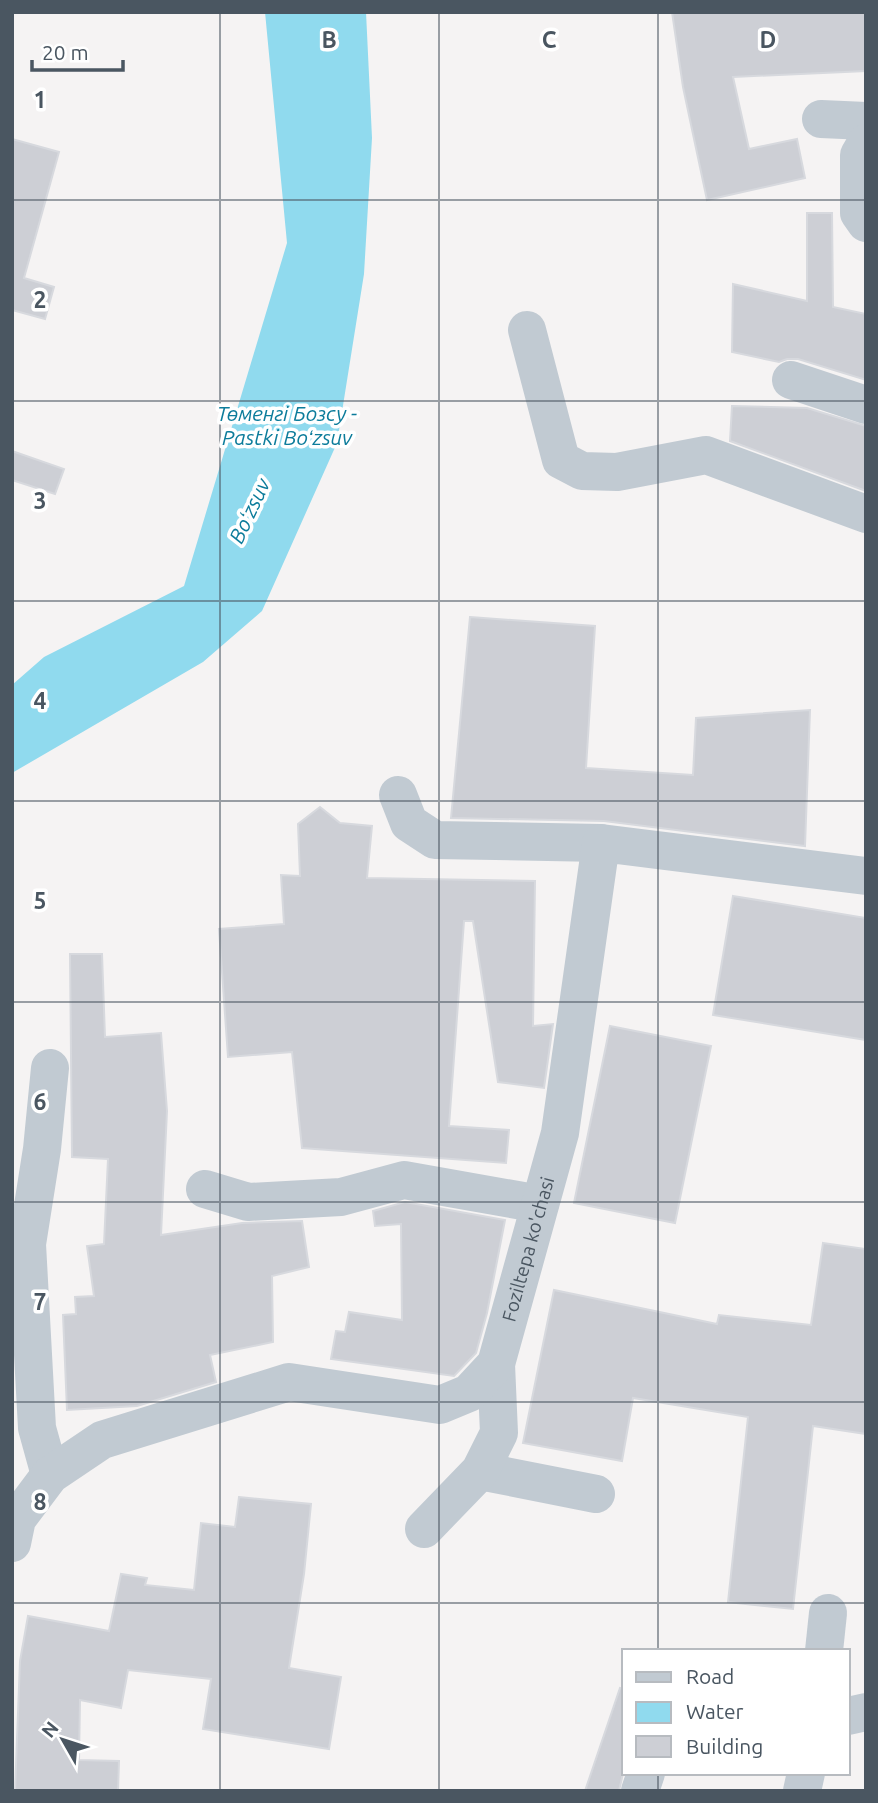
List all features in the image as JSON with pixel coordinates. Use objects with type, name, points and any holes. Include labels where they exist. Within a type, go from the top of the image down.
[{"type":"street","points":[[821,119],[866,121]]},
{"type":"street","points":[[866,143],[859,155],[859,213],[866,223]]},
{"type":"street","points":[[527,330],[561,460],[582,471],[617,472],[706,455],[866,514]]},
{"type":"street","points":[[790,380],[866,405]]},
{"type":"street","points":[[398,795],[409,823],[435,840],[601,843],[866,876]]},
{"type":"street","name":"Foziltepa ko'chasi","points":[[12,1543],[17,1519],[50,1475],[102,1440],[289,1381],[440,1405],[469,1392],[496,1364],[560,1133],[601,843]]},
{"type":"street","points":[[50,1068],[42,1149],[27,1244],[37,1428],[50,1475]]},
{"type":"street","points":[[205,1189],[248,1202],[341,1197],[404,1180],[540,1204]]},
{"type":"street","points":[[424,1529],[480,1471],[499,1433],[496,1364]]},
{"type":"street","points":[[480,1471],[596,1494]]},
{"type":"street","points":[[824,1649],[828,1613]]},
{"type":"water","name":"Төменгі Бозсу - Pastki Boʻzsuv","points":[[265,12],[366,12],[372,138],[364,274],[337,443],[262,611],[203,662],[12,773],[12,685],[44,657],[184,586],[287,243]]},
{"type":"building","points":[[672,12],[866,12],[866,71],[733,77],[749,149],[797,139],[805,178],[707,200],[683,87]]},
{"type":"building","points":[[12,139],[59,152],[24,278],[54,287],[45,319],[12,310]]},
{"type":"building","points":[[807,213],[832,213],[833,307],[866,314],[866,380],[798,359],[779,362],[732,352],[733,284],[807,301]]},
{"type":"building","points":[[732,406],[807,408],[866,426],[866,491],[730,441]]},
{"type":"building","points":[[12,451],[64,469],[55,494],[12,480]]},
{"type":"building","points":[[470,617],[595,626],[586,768],[693,775],[696,718],[810,710],[805,846],[604,821],[451,818]]},
{"type":"building","points":[[320,807],[340,823],[372,826],[367,878],[535,881],[533,1026],[553,1024],[544,1088],[498,1082],[473,921],[464,921],[449,1126],[509,1130],[506,1163],[302,1148],[292,1052],[228,1057],[219,929],[284,924],[281,875],[300,876],[298,824]]},
{"type":"building","points":[[733,896],[866,918],[866,1040],[713,1015]]},
{"type":"building","points":[[70,954],[102,954],[105,1037],[161,1033],[167,1111],[161,1235],[242,1223],[302,1221],[309,1267],[272,1276],[273,1342],[210,1355],[216,1382],[137,1406],[67,1410],[63,1315],[76,1314],[75,1297],[94,1296],[87,1246],[104,1244],[108,1159],[72,1157]]},
{"type":"building","points":[[610,1026],[711,1046],[675,1223],[574,1203]]},
{"type":"building","points":[[405,1202],[505,1220],[487,1313],[476,1353],[454,1376],[331,1359],[336,1331],[345,1332],[349,1312],[402,1320],[401,1224],[375,1226],[373,1211]]},
{"type":"building","points":[[823,1243],[866,1249],[866,1434],[813,1426],[793,1609],[728,1602],[748,1417],[633,1398],[622,1461],[523,1443],[554,1290],[717,1324],[719,1315],[811,1325]]},
{"type":"building","points":[[239,1497],[311,1504],[304,1574],[289,1668],[341,1677],[329,1749],[203,1729],[211,1679],[128,1670],[121,1708],[80,1700],[79,1760],[119,1761],[118,1791],[15,1791],[20,1661],[28,1616],[109,1631],[121,1574],[147,1578],[145,1585],[194,1590],[201,1523],[235,1527]]},
{"type":"building","points":[[622,1688],[623,1775],[619,1791],[585,1791]]},
{"type":"water label","name":"Boʻzsuv","points":[[250,511]]}]
